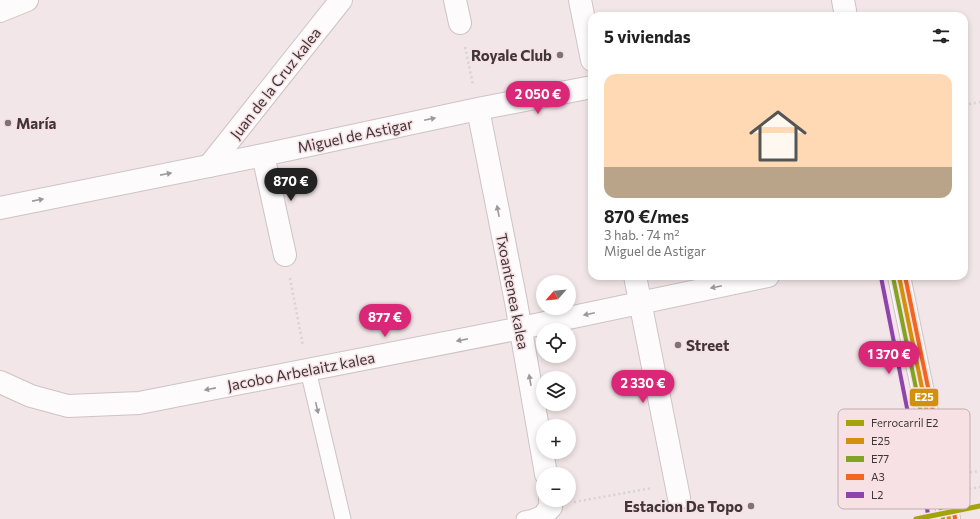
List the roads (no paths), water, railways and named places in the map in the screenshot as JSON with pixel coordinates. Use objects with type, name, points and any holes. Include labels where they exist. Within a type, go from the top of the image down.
[{"type":"street","points":[[0,12],[27,0]]},
{"type":"street","name":"Juan de la Cruz kalea","points":[[209,166],[341,0]]},
{"type":"street","points":[[455,0],[460,23]]},
{"type":"street","points":[[580,0],[588,40]]},
{"type":"street","points":[[831,0],[833,12]]},
{"type":"street","points":[[843,0],[845,12]]},
{"type":"street","name":"Miguel de Astigar","points":[[0,208],[263,155],[478,109],[588,88]]},
{"type":"street","name":"Txoantenea kalea","points":[[478,109],[521,328],[545,467]]},
{"type":"street","points":[[263,155],[285,255]]},
{"type":"street","points":[[636,280],[678,490]]},
{"type":"street","name":"Jacobo Arbelaitz kalea","points":[[0,382],[31,396],[68,406],[138,403],[521,328],[750,280]]},
{"type":"street","points":[[888,280],[913,409]]},
{"type":"street","points":[[900,280],[926,409]]},
{"type":"street","points":[[933,509],[935,519]]},
{"type":"street","points":[[947,509],[949,519]]},
{"type":"lane","points":[[308,370],[343,519]]},
{"type":"lane","points":[[524,519],[533,517],[548,507]]},
{"type":"rail line","name":"E2","points":[[970,508],[980,506]]},
{"type":"rail line","name":"E2","points":[[916,519],[965,509]]},
{"type":"place","name":"Royale Club","points":[[560,55]]},
{"type":"place","name":"María","points":[[8,123]]},
{"type":"place","name":"Street","points":[[678,345]]},
{"type":"place","name":"Estacion De Topo","points":[[751,506]]}]
